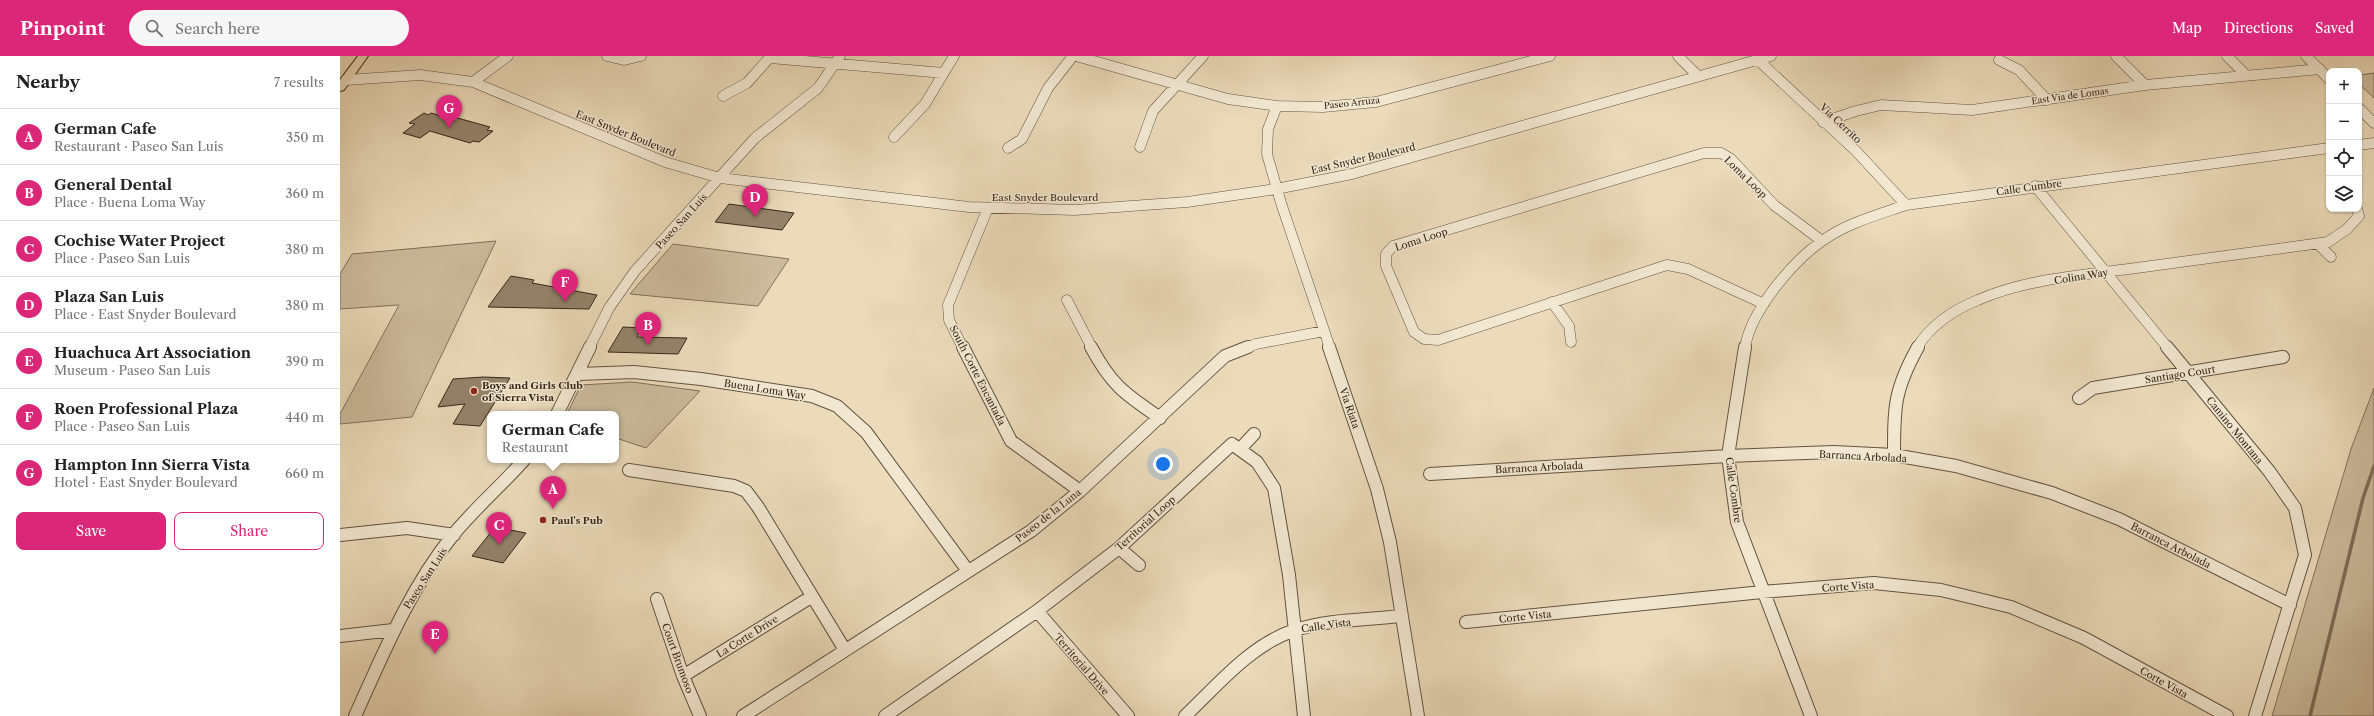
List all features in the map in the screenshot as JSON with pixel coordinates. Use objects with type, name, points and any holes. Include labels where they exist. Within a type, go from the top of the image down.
[{"type":"main road","points":[[343,84],[363,56]]},
{"type":"street","points":[[473,82],[508,56]]},
{"type":"street","points":[[607,56],[620,61],[632,61],[641,56]]},
{"type":"street","points":[[894,137],[925,104],[954,56]]},
{"type":"street","points":[[1008,148],[1022,139],[1048,88],[1073,56]]},
{"type":"street","name":"Paseo Arruza","points":[[1076,56],[1228,99],[1277,106],[1323,107],[1376,102],[1550,56]]},
{"type":"street","points":[[1140,147],[1153,111],[1175,85],[1203,56]]},
{"type":"street","points":[[1507,56],[1516,65]]},
{"type":"street","points":[[1678,56],[1698,76]]},
{"type":"street","name":"East Snyder Boulevard","points":[[343,84],[420,75],[473,82],[665,162],[720,178],[827,192],[988,208],[1075,210],[1186,202],[1352,174],[1418,157],[1770,56]]},
{"type":"street","points":[[2116,56],[2145,85]]},
{"type":"street","points":[[2227,56],[2245,74]]},
{"type":"street","points":[[2306,56],[2326,76]]},
{"type":"street","points":[[723,96],[747,83],[770,57],[837,59],[944,73]]},
{"type":"street","name":"Paseo San Luis","points":[[559,411],[609,308],[635,271],[755,138],[818,88],[837,59]]},
{"type":"street","name":"Via Cerrito","points":[[1758,60],[1856,152],[1906,205]]},
{"type":"street","points":[[1999,60],[2019,70],[2047,100]]},
{"type":"street","name":"East Via de Lomas","points":[[1823,122],[1873,107],[1904,107],[1947,111],[1972,110],[2145,85],[2245,74],[2320,69]]},
{"type":"street","points":[[1900,96],[1904,107]]},
{"type":"street","name":"Via Riata","points":[[1277,106],[1268,129],[1267,154],[1276,188],[1377,488],[1390,542],[1418,716]]},
{"type":"street","points":[[2362,111],[2374,123]]},
{"type":"street","points":[[2362,145],[2374,143]]},
{"type":"street","name":"Calle Cumbre","points":[[1764,304],[1789,271],[1822,242],[1861,220],[1906,205],[2035,186],[2326,149]]},
{"type":"street","name":"Loma Loop","points":[[1764,304],[1688,269],[1667,265],[1438,340],[1424,339],[1414,332],[1386,266],[1386,254],[1393,246],[1704,153],[1720,153],[1731,159],[1774,205],[1822,242]]},
{"type":"street","name":"Camino Montana","points":[[2035,186],[2104,272],[2269,471],[2295,508],[2305,555],[2255,716]]},
{"type":"street","name":"South Corte Encantada","points":[[988,208],[948,305],[950,320],[1011,441],[1080,491]]},
{"type":"street","name":"Colina Way","points":[[1894,455],[1894,406],[1903,373],[1922,339],[1945,318],[1977,300],[2011,288],[2104,272],[2328,242],[2347,229],[2358,216],[2357,212]]},
{"type":"street","points":[[2318,244],[2331,257]]},
{"type":"street","points":[[1067,300],[1104,371],[1122,392],[1160,418]]},
{"type":"street","points":[[1552,302],[1569,326],[1571,342]]},
{"type":"street","name":"Calle Combre","points":[[1764,304],[1746,339],[1728,456],[1737,522],[1762,592],[1811,716]]},
{"type":"street","name":"Paseo de la Luna","points":[[743,716],[1031,531],[1080,491],[1225,356],[1256,344],[1324,332]]},
{"type":"street","name":"Santiago Court","points":[[2079,398],[2093,388],[2283,357]]},
{"type":"street","name":"Buena Loma Way","points":[[578,374],[634,372],[701,379],[812,396],[837,406],[866,432],[968,571]]},
{"type":"street","points":[[1254,434],[1240,449],[1257,460],[1269,475],[1274,488],[1283,532],[1304,716]]},
{"type":"street","name":"Territorial Loop","points":[[894,714],[1037,611],[1119,548],[1232,444],[1240,449]]},
{"type":"street","name":"Barranca Arbolada","points":[[1430,474],[1728,456],[1834,452],[1894,455],[1956,466],[2005,479],[2052,494],[2119,519],[2290,606]]},
{"type":"street","name":"Paseo San Luis","points":[[355,716],[393,630],[421,581],[454,535],[521,463]]},
{"type":"street","points":[[629,470],[734,486],[746,491],[758,506],[811,597],[845,650]]},
{"type":"street","points":[[340,535],[407,528],[454,535]]},
{"type":"street","points":[[1119,548],[1139,565]]},
{"type":"street","name":"Corte Vista","points":[[1466,622],[1762,592],[1874,583],[1941,590],[2011,608],[2084,638],[2227,716]]},
{"type":"street","name":"La Corte Drive","points":[[683,676],[811,597]]},
{"type":"street","name":"Court Brumoso","points":[[657,599],[683,676],[700,716]]},
{"type":"street","name":"Territorial Drive","points":[[1037,611],[1128,716]]},
{"type":"street","name":"Calle Vista","points":[[1185,716],[1257,650],[1294,630],[1401,616]]},
{"type":"street","points":[[340,636],[393,630]]},
{"type":"shaded area","points":[[2374,73],[2374,98],[2362,87],[2362,75]]},
{"type":"shaded area","points":[[496,241],[412,417],[340,424],[340,414],[399,305],[340,309],[340,274],[352,254]]},
{"type":"shaded area","points":[[673,244],[789,259],[758,306],[630,294]]},
{"type":"shaded area","points":[[632,382],[700,391],[646,448],[619,439],[619,411],[568,411],[581,385]]},
{"type":"shaded area","points":[[2374,388],[2374,716],[2272,716],[2351,449]]},
{"type":"building","points":[[424,113],[428,115],[431,113],[452,119],[454,117],[490,127],[487,130],[493,131],[479,142],[473,141],[470,143],[430,131],[420,138],[403,133],[415,124],[409,123]]},
{"type":"building","points":[[729,204],[794,213],[782,230],[715,222]]},
{"type":"building","points":[[511,276],[534,280],[532,283],[597,295],[589,309],[488,307]]},
{"type":"building","points":[[623,327],[642,328],[637,337],[687,338],[678,354],[608,352]]},
{"type":"building","name":"Boys and Girls Club of Sierra Vista","points":[[483,377],[510,378],[489,411],[487,411],[487,415],[480,426],[453,424],[465,404],[438,407],[453,379]]},
{"type":"building","points":[[495,527],[526,533],[503,563],[472,556]]},
{"type":"waterway","points":[[2310,716],[2363,498],[2374,466]]},
{"type":"place","name":"Hampton Inn Sierra Vista","points":[[449,128]]},
{"type":"place","name":"Plaza San Luis","points":[[755,217]]},
{"type":"place","name":"Roen Professional Plaza","points":[[565,302]]},
{"type":"place","name":"General Dental","points":[[648,345]]},
{"type":"place","name":"Boys and Girls Club of Sierra Vista","points":[[474,391]]},
{"type":"place","name":"German Cafe","points":[[553,509]]},
{"type":"place","name":"Paul's Pub","points":[[543,520]]},
{"type":"place","name":"Cochise Water Project","points":[[499,545]]},
{"type":"place","name":"Huachuca Art Association","points":[[435,654]]}]
